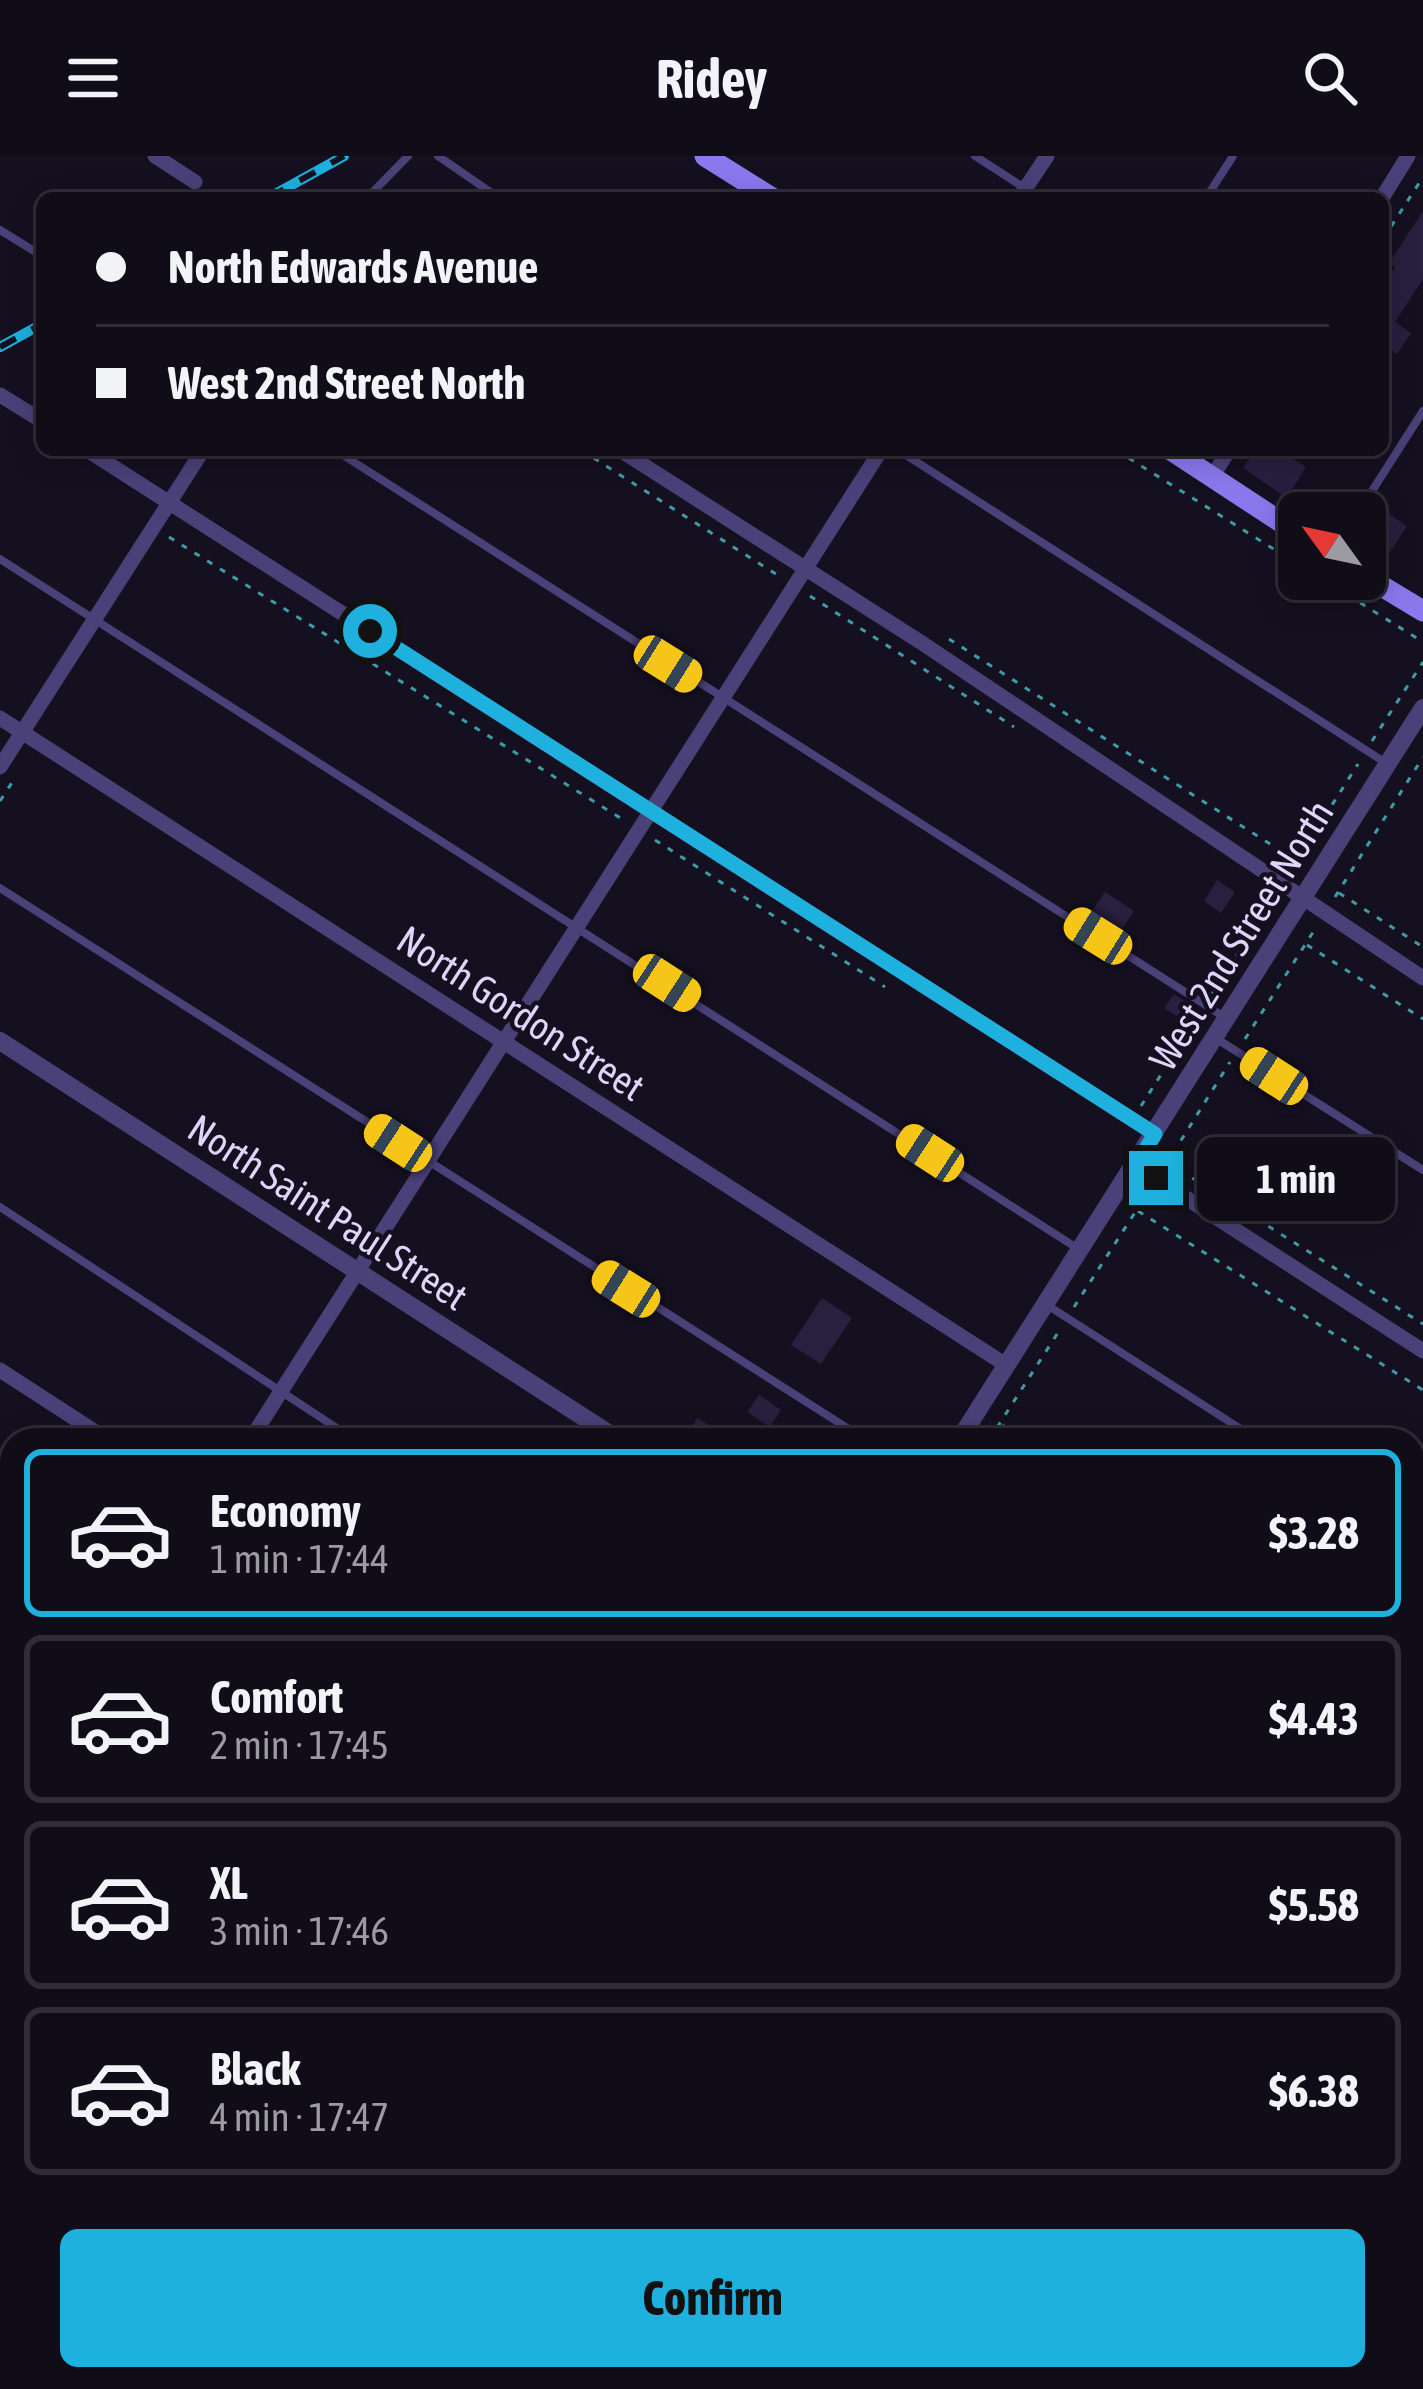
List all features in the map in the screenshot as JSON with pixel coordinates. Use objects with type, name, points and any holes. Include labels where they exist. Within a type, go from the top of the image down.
[{"type":"main road","points":[[705,156],[762,192]]},
{"type":"main road","points":[[1180,456],[1278,520]]},
{"type":"main road","points":[[1386,589],[1423,611]]},
{"type":"street","points":[[155,156],[195,182]]},
{"type":"street","points":[[1029,192],[1047,156]]},
{"type":"street","points":[[1386,192],[1408,156]]},
{"type":"street","points":[[0,395],[36,418]]},
{"type":"street","points":[[96,456],[1155,1134]]},
{"type":"street","points":[[0,767],[198,456]]},
{"type":"street","points":[[629,456],[1423,978]]},
{"type":"street","points":[[258,1428],[877,456]]},
{"type":"street","points":[[1212,476],[1224,456]]},
{"type":"street","name":"West 2nd Street North","points":[[973,1428],[1006,1365],[1423,708]]},
{"type":"street","name":"North Gordon Street","points":[[0,718],[1006,1365]]},
{"type":"street","name":"North Saint Paul Street","points":[[0,1041],[601,1428]]},
{"type":"street","points":[[1136,1165],[1423,1351]]},
{"type":"street","points":[[0,1370],[89,1428]]},
{"type":"lane","points":[[374,192],[409,156]]},
{"type":"lane","points":[[438,156],[490,192]]},
{"type":"lane","points":[[975,156],[1024,192]]},
{"type":"lane","points":[[1210,192],[1233,156]]},
{"type":"lane","points":[[0,230],[36,252]]},
{"type":"lane","points":[[1371,492],[1423,411]]},
{"type":"lane","points":[[344,456],[1228,1019]]},
{"type":"lane","points":[[907,456],[1388,764]]},
{"type":"lane","points":[[0,559],[1080,1250]]},
{"type":"lane","points":[[0,888],[847,1428]]},
{"type":"lane","points":[[1215,1038],[1423,1170]]},
{"type":"lane","points":[[0,1207],[337,1428]]},
{"type":"lane","points":[[1045,1305],[1239,1428]]},
{"type":"path","points":[[1389,230],[1423,177]]},
{"type":"path","points":[[590,456],[1022,732]]},
{"type":"path","points":[[1126,456],[1278,552]]},
{"type":"path","points":[[158,553],[170,535],[885,987]]},
{"type":"path","points":[[1356,600],[1423,642]]},
{"type":"path","points":[[947,637],[1296,861]]},
{"type":"path","points":[[0,801],[38,742]]},
{"type":"path","points":[[997,1428],[1423,757]]},
{"type":"path","points":[[1338,893],[1423,947]]},
{"type":"path","points":[[1305,944],[1423,1019]]},
{"type":"path","points":[[1167,1162],[1423,1324]]},
{"type":"path","points":[[1136,1210],[1423,1390]]},
{"type":"path","points":[[1000,1423],[1008,1428]]},
{"type":"building","points":[[1423,211],[1423,279],[1395,322],[1411,333],[1397,354],[1389,349],[1389,276],[1395,267],[1389,263]]},
{"type":"building","points":[[1251,456],[1289,456],[1306,467],[1291,492],[1278,492],[1243,468]]},
{"type":"building","points":[[1389,514],[1407,526],[1386,558]]},
{"type":"building","points":[[1217,880],[1235,892],[1221,913],[1204,901]]},
{"type":"building","points":[[1105,892],[1134,911],[1121,931],[1091,912]]},
{"type":"building","points":[[1174,994],[1189,1004],[1180,1018],[1164,1008]]},
{"type":"building","points":[[822,1298],[852,1318],[821,1364],[791,1345]]},
{"type":"building","points":[[759,1395],[781,1410],[770,1427],[747,1412]]},
{"type":"building","points":[[697,1418],[714,1428],[692,1428]]},
{"type":"railway","points":[[279,192],[344,156]]},
{"type":"railway","points":[[0,347],[36,327]]},
{"type":"route","points":[[370,631],[1155,1134],[1136,1165],[1156,1178]]}]
